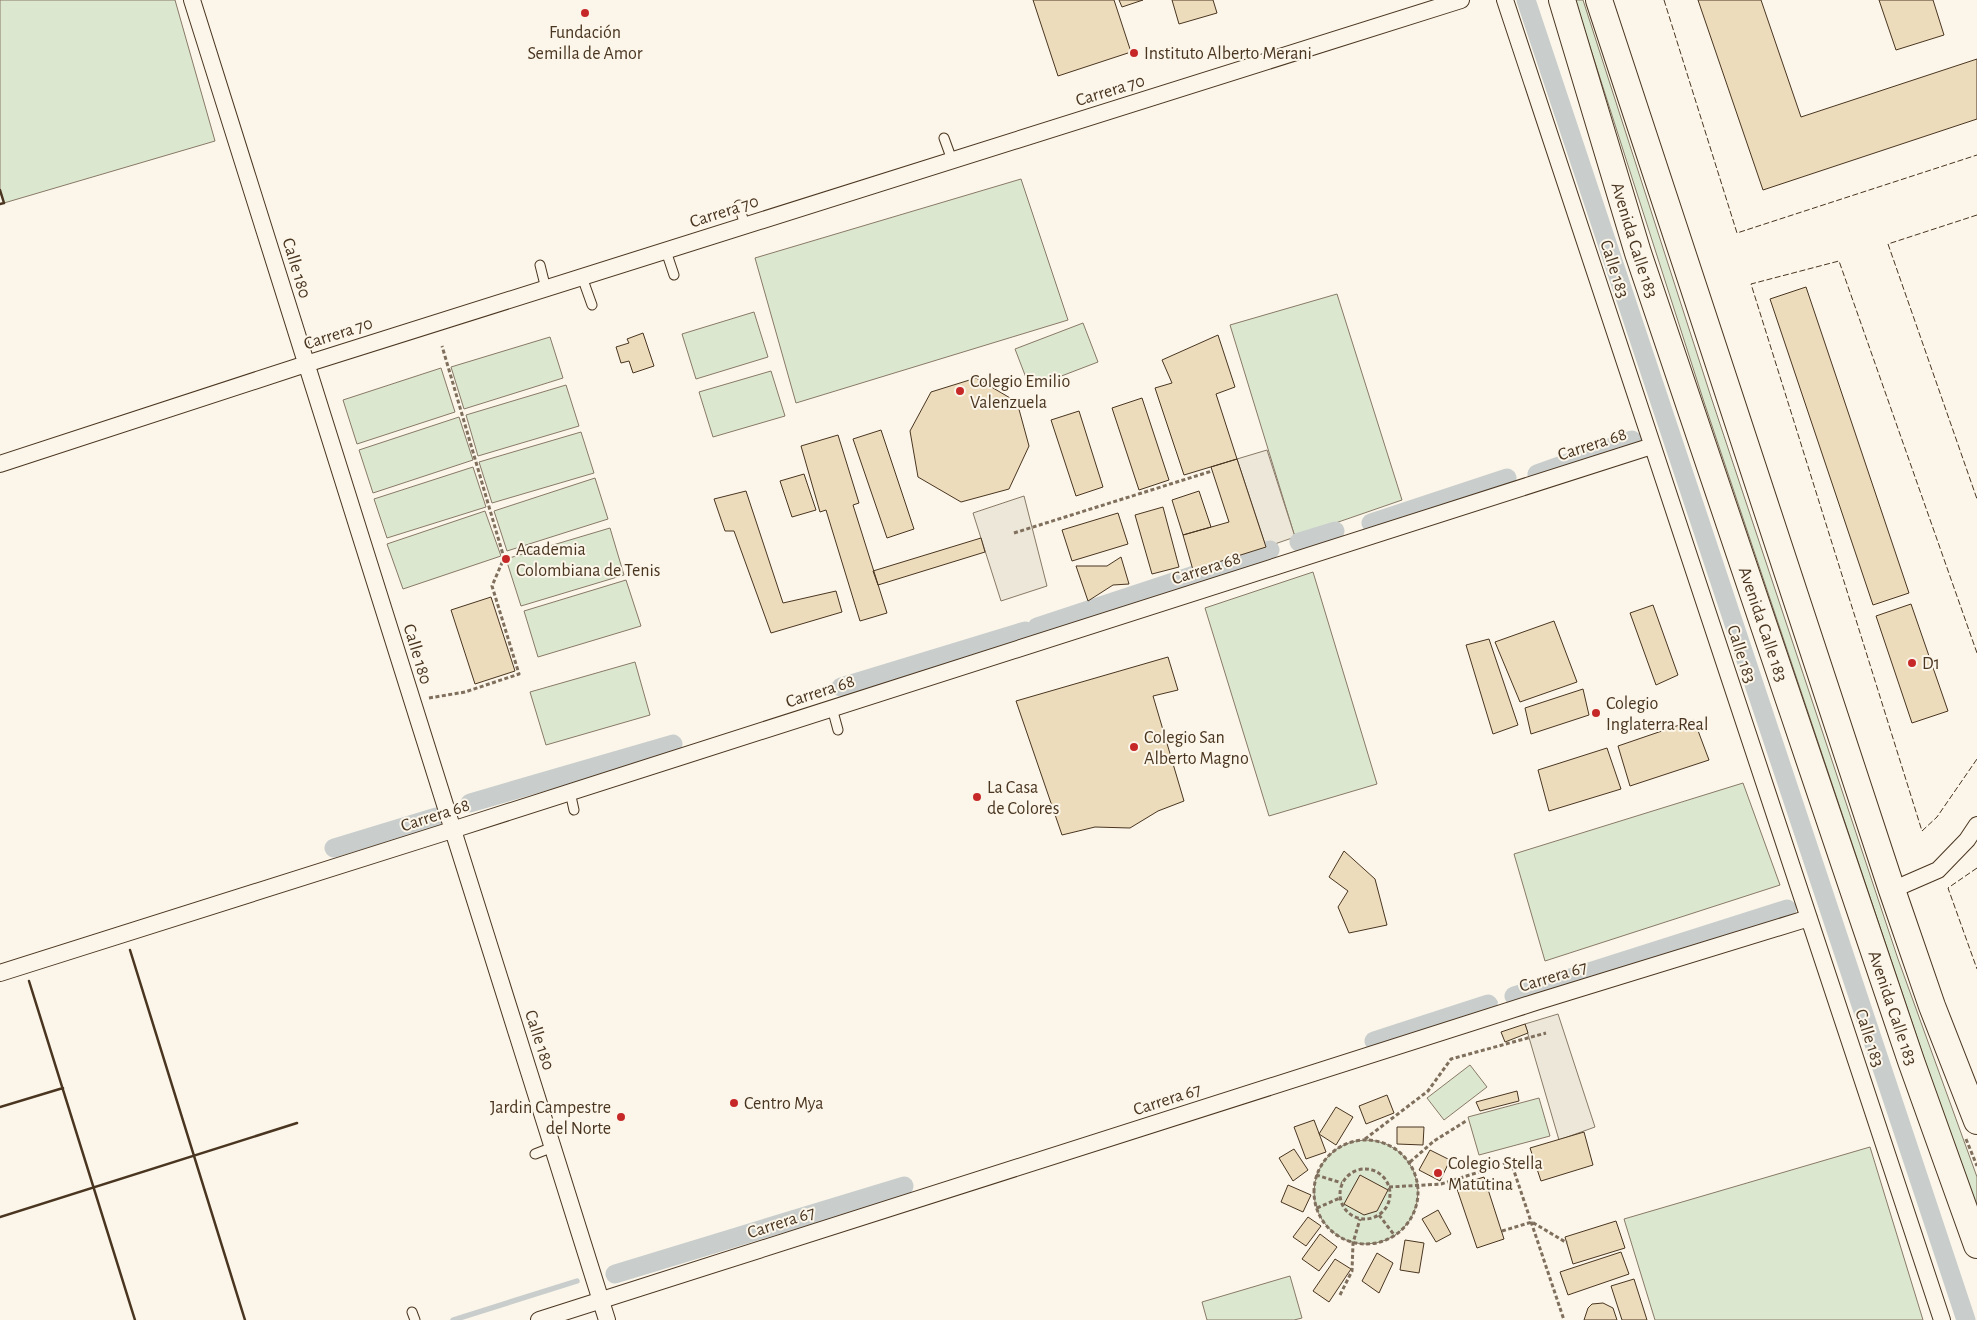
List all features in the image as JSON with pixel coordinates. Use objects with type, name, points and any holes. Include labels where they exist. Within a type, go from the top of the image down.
[{"type":"main road","name":"Avenida Calle 183","points":[[1562,0],[1642,262],[1911,1061],[1977,1245]]},
{"type":"main road","points":[[1599,0],[1892,890],[1932,1006],[1977,1121]]},
{"type":"street","name":"Calle 180","points":[[192,0],[452,830],[608,1320]]},
{"type":"street","name":"Carrera 70","points":[[0,464],[306,364],[1461,0]]},
{"type":"street","name":"Calle 183","points":[[1505,0],[1942,1320]]},
{"type":"street","name":"Carrera 68","points":[[0,972],[452,830],[1652,446]]},
{"type":"street","points":[[1892,890],[1938,870],[1967,840],[1977,824]]},
{"type":"street","name":"Carrera 67","points":[[538,1320],[1536,1002],[1809,918]]},
{"type":"lane","points":[[944,138],[952,160]]},
{"type":"lane","points":[[739,205],[745,226]]},
{"type":"lane","points":[[666,250],[674,275]]},
{"type":"lane","points":[[540,264],[546,289]]},
{"type":"lane","points":[[582,277],[592,305]]},
{"type":"lane","points":[[832,708],[838,730]]},
{"type":"lane","points":[[570,792],[574,810]]},
{"type":"lane","points":[[535,1154],[553,1147]]},
{"type":"path","points":[[412,701],[465,692],[519,674],[492,586],[504,558],[442,346]]},
{"type":"path","points":[[1014,533],[1212,471]]},
{"type":"path","points":[[1364,1139],[1428,1092],[1451,1060],[1546,1033]]},
{"type":"path","points":[[1410,1162],[1434,1142],[1466,1121]]},
{"type":"path","points":[[1364,1139],[1381,1141],[1397,1149],[1410,1162],[1418,1185],[1419,1197],[1414,1215],[1404,1230],[1373,1245],[1353,1243],[1338,1236],[1325,1225],[1316,1208],[1314,1193],[1316,1176],[1322,1163],[1333,1150],[1348,1142],[1364,1139]]},
{"type":"path","points":[[1389,1187],[1441,1184],[1511,1162],[1564,1320]]},
{"type":"path","points":[[1366,1168],[1380,1174],[1389,1187],[1388,1204],[1379,1214],[1368,1219],[1360,1219],[1345,1210],[1340,1198],[1342,1183],[1350,1173],[1366,1168]]},
{"type":"path","points":[[1316,1176],[1342,1183]]},
{"type":"path","points":[[1316,1208],[1340,1198]]},
{"type":"path","points":[[1379,1214],[1395,1236]]},
{"type":"path","points":[[1340,1295],[1352,1271],[1353,1243],[1360,1219]]},
{"type":"path","points":[[1502,1232],[1532,1222],[1567,1243]]},
{"type":"green space","points":[[0,0],[175,0],[215,141],[4,203],[0,190]]},
{"type":"green space","points":[[1575,0],[1583,0],[1711,397],[1898,959],[1977,1177],[1977,1210],[1933,1085],[1703,399]]},
{"type":"green space","points":[[1021,179],[1068,320],[796,403],[755,258]]},
{"type":"green space","points":[[1337,294],[1402,500],[1295,537],[1230,325]]},
{"type":"green space","points":[[754,312],[768,357],[696,379],[682,334]]},
{"type":"green space","points":[[1083,323],[1098,362],[1030,388],[1015,349]]},
{"type":"green space","points":[[550,337],[563,378],[464,409],[451,367]]},
{"type":"green space","points":[[441,368],[455,412],[357,444],[343,400]]},
{"type":"green space","points":[[771,371],[785,416],[713,437],[699,392]]},
{"type":"green space","points":[[566,385],[579,426],[478,456],[466,415]]},
{"type":"green space","points":[[459,417],[473,460],[373,493],[359,450]]},
{"type":"green space","points":[[581,432],[594,473],[492,503],[479,462]]},
{"type":"green space","points":[[473,467],[486,507],[387,538],[374,499]]},
{"type":"green space","points":[[595,478],[608,519],[507,551],[494,511]]},
{"type":"green space","points":[[485,511],[501,556],[403,589],[387,544]]},
{"type":"green space","points":[[610,528],[624,575],[521,606],[506,559]]},
{"type":"green space","points":[[1313,572],[1377,784],[1269,816],[1205,608]]},
{"type":"green space","points":[[626,580],[641,626],[538,657],[524,611]]},
{"type":"green space","points":[[635,662],[650,715],[546,745],[530,692]]},
{"type":"green space","points":[[1743,783],[1780,885],[1545,961],[1514,854]]},
{"type":"green space","points":[[1470,1065],[1487,1087],[1444,1120],[1427,1098]]},
{"type":"green space","points":[[1539,1098],[1550,1136],[1479,1155],[1468,1117]]},
{"type":"green space","points":[[1366,1140],[1386,1144],[1395,1148],[1403,1155],[1410,1163],[1414,1172],[1418,1192],[1414,1212],[1410,1221],[1403,1229],[1395,1236],[1386,1240],[1366,1244],[1346,1240],[1337,1236],[1329,1229],[1322,1221],[1318,1212],[1314,1192],[1318,1172],[1322,1163],[1329,1155],[1337,1148],[1346,1144]]},
{"type":"green space","points":[[1870,1147],[1923,1320],[1655,1320],[1624,1219]]},
{"type":"green space","points":[[1290,1276],[1302,1318],[1294,1320],[1207,1320],[1202,1302]]},
{"type":"shaded area","points":[[1267,450],[1295,537],[1266,547],[1237,459]]},
{"type":"shaded area","points":[[1024,496],[1047,586],[1001,601],[973,513]]},
{"type":"shaded area","points":[[1558,1014],[1595,1127],[1559,1140],[1525,1024]]},
{"type":"building","points":[[1033,0],[1114,0],[1131,52],[1058,76]]},
{"type":"building","points":[[1119,0],[1143,0],[1122,7]]},
{"type":"building","points":[[1172,0],[1213,0],[1217,13],[1179,24]]},
{"type":"building","points":[[1698,0],[1761,0],[1801,117],[1977,59],[1977,119],[1763,190]]},
{"type":"building","points":[[1879,0],[1933,0],[1944,35],[1896,50]]},
{"type":"building","points":[[1806,287],[1909,593],[1873,605],[1770,299]]},
{"type":"building","points":[[643,333],[654,366],[633,373],[629,361],[621,363],[616,347],[629,343],[627,339]]},
{"type":"building","points":[[1218,335],[1235,387],[1216,394],[1237,459],[1184,475],[1155,388],[1172,383],[1162,360]]},
{"type":"building","points":[[976,378],[1017,402],[1029,446],[1009,489],[961,502],[918,477],[910,431],[931,392]]},
{"type":"building","points":[[1142,398],[1169,480],[1139,490],[1112,408]]},
{"type":"building","points":[[1079,411],[1103,487],[1076,496],[1051,420]]},
{"type":"building","points":[[881,430],[914,529],[887,538],[853,439]]},
{"type":"building","points":[[838,435],[859,503],[853,505],[887,613],[860,621],[826,510],[820,512],[801,446]]},
{"type":"building","points":[[1237,459],[1266,547],[1193,570],[1183,535],[1229,522],[1211,467]]},
{"type":"building","points":[[804,474],[816,510],[792,517],[780,481]]},
{"type":"building","points":[[746,491],[783,603],[836,591],[842,612],[771,633],[734,531],[725,531],[714,499]]},
{"type":"building","points":[[1199,491],[1211,527],[1183,535],[1172,500]]},
{"type":"building","points":[[1163,507],[1179,567],[1152,574],[1135,515]]},
{"type":"building","points":[[1118,513],[1128,544],[1072,561],[1062,530]]},
{"type":"building","points":[[981,538],[985,552],[878,585],[873,571]]},
{"type":"building","points":[[1121,557],[1129,584],[1113,585],[1088,601],[1076,566],[1107,566]]},
{"type":"building","points":[[491,597],[515,671],[475,684],[451,610]]},
{"type":"building","name":"D1","points":[[1911,604],[1948,711],[1912,723],[1876,616]]},
{"type":"building","points":[[1653,605],[1678,675],[1656,685],[1630,613]]},
{"type":"building","points":[[1554,621],[1577,682],[1520,702],[1495,642]]},
{"type":"building","points":[[1489,639],[1518,725],[1493,734],[1466,645]]},
{"type":"building","points":[[1168,657],[1178,690],[1153,696],[1184,801],[1158,811],[1130,828],[1095,827],[1062,835],[1016,701]]},
{"type":"building","points":[[1583,689],[1589,715],[1531,734],[1525,708]]},
{"type":"building","points":[[1694,720],[1709,760],[1630,786],[1618,746]]},
{"type":"building","points":[[1607,748],[1621,789],[1549,811],[1538,770]]},
{"type":"building","points":[[1344,851],[1375,879],[1387,925],[1349,933],[1338,907],[1348,891],[1329,877]]},
{"type":"building","points":[[1525,1024],[1528,1033],[1505,1042],[1501,1032]]},
{"type":"building","points":[[1517,1091],[1519,1101],[1480,1111],[1476,1102]]},
{"type":"building","points":[[1387,1095],[1394,1113],[1366,1124],[1359,1106]]},
{"type":"building","points":[[1336,1107],[1353,1117],[1336,1145],[1319,1134]]},
{"type":"building","points":[[1314,1120],[1326,1152],[1306,1159],[1294,1127]]},
{"type":"building","points":[[1397,1127],[1424,1127],[1423,1145],[1397,1144]]},
{"type":"building","points":[[1584,1132],[1593,1165],[1541,1181],[1530,1148]]},
{"type":"building","points":[[1294,1149],[1308,1170],[1293,1181],[1279,1158]]},
{"type":"building","points":[[1430,1150],[1450,1160],[1440,1181],[1419,1170]]},
{"type":"building","points":[[1360,1175],[1388,1190],[1377,1211],[1364,1215],[1344,1204]]},
{"type":"building","points":[[1484,1177],[1504,1239],[1477,1248],[1456,1186]]},
{"type":"building","points":[[1288,1185],[1311,1195],[1303,1212],[1281,1202]]},
{"type":"building","points":[[1438,1210],[1451,1234],[1436,1242],[1422,1219]]},
{"type":"building","points":[[1308,1217],[1321,1226],[1306,1246],[1293,1237]]},
{"type":"building","points":[[1616,1221],[1625,1248],[1573,1264],[1565,1237]]},
{"type":"building","points":[[1320,1234],[1337,1247],[1319,1271],[1302,1259]]},
{"type":"building","points":[[1405,1240],[1424,1243],[1419,1273],[1400,1270]]},
{"type":"building","points":[[1621,1252],[1629,1274],[1568,1295],[1560,1272]]},
{"type":"building","points":[[1377,1253],[1393,1263],[1379,1293],[1362,1281]]},
{"type":"building","points":[[1335,1259],[1351,1269],[1329,1302],[1313,1291]]},
{"type":"building","points":[[1634,1279],[1647,1320],[1622,1320],[1611,1286]]},
{"type":"building","points":[[1603,1303],[1613,1308],[1617,1320],[1584,1320],[1588,1308],[1592,1304]]},
{"type":"waterway","points":[[1526,0],[1966,1320]]},
{"type":"waterway","points":[[1537,474],[1632,440]]},
{"type":"waterway","points":[[1371,523],[1507,478]]},
{"type":"waterway","points":[[1299,542],[1335,531]]},
{"type":"waterway","points":[[1037,627],[1270,550]]},
{"type":"waterway","points":[[841,687],[1025,631]]},
{"type":"waterway","points":[[470,803],[673,744]]},
{"type":"waterway","points":[[334,848],[436,817]]},
{"type":"waterway","points":[[1514,996],[1787,909]]},
{"type":"waterway","points":[[1488,1004],[1495,1002]]},
{"type":"waterway","points":[[1374,1041],[1488,1004]]},
{"type":"waterway","points":[[615,1274],[904,1186]]},
{"type":"waterway","points":[[453,1320],[577,1281]]},
{"type":"fence","points":[[1664,0],[1737,233],[1977,155]]},
{"type":"fence","points":[[1977,215],[1888,244],[1977,499]]},
{"type":"fence","points":[[1977,653],[1839,261],[1751,284],[1922,831],[1937,817],[1977,759]]},
{"type":"fence","points":[[1977,868],[1948,888],[1977,969]]},
{"type":"wall","points":[[0,190],[4,203],[0,204]]},
{"type":"wall","points":[[130,950],[245,1320]]},
{"type":"wall","points":[[29,981],[135,1320]]},
{"type":"wall","points":[[0,1107],[63,1088]]},
{"type":"wall","points":[[0,1217],[297,1123]]},
{"type":"place","name":"Fundación Semilla de Amor","points":[[585,13]]},
{"type":"place","name":"Instituto Alberto Merani","points":[[1134,53]]},
{"type":"place","name":"Colegio Emilio Valenzuela","points":[[960,391]]},
{"type":"place","name":"Academia Colombiana de Tenis","points":[[506,559]]},
{"type":"place","name":"D1","points":[[1912,663]]},
{"type":"place","name":"Colegio Inglaterra Real","points":[[1596,713]]},
{"type":"place","name":"Colegio San Alberto Magno","points":[[1134,747]]},
{"type":"place","name":"La Casa de Colores","points":[[977,797]]},
{"type":"place","name":"Centro Mya","points":[[734,1103]]},
{"type":"place","name":"Jardin Campestre del Norte","points":[[621,1117]]},
{"type":"place","name":"Colegio Stella Matutina","points":[[1438,1173]]}]
